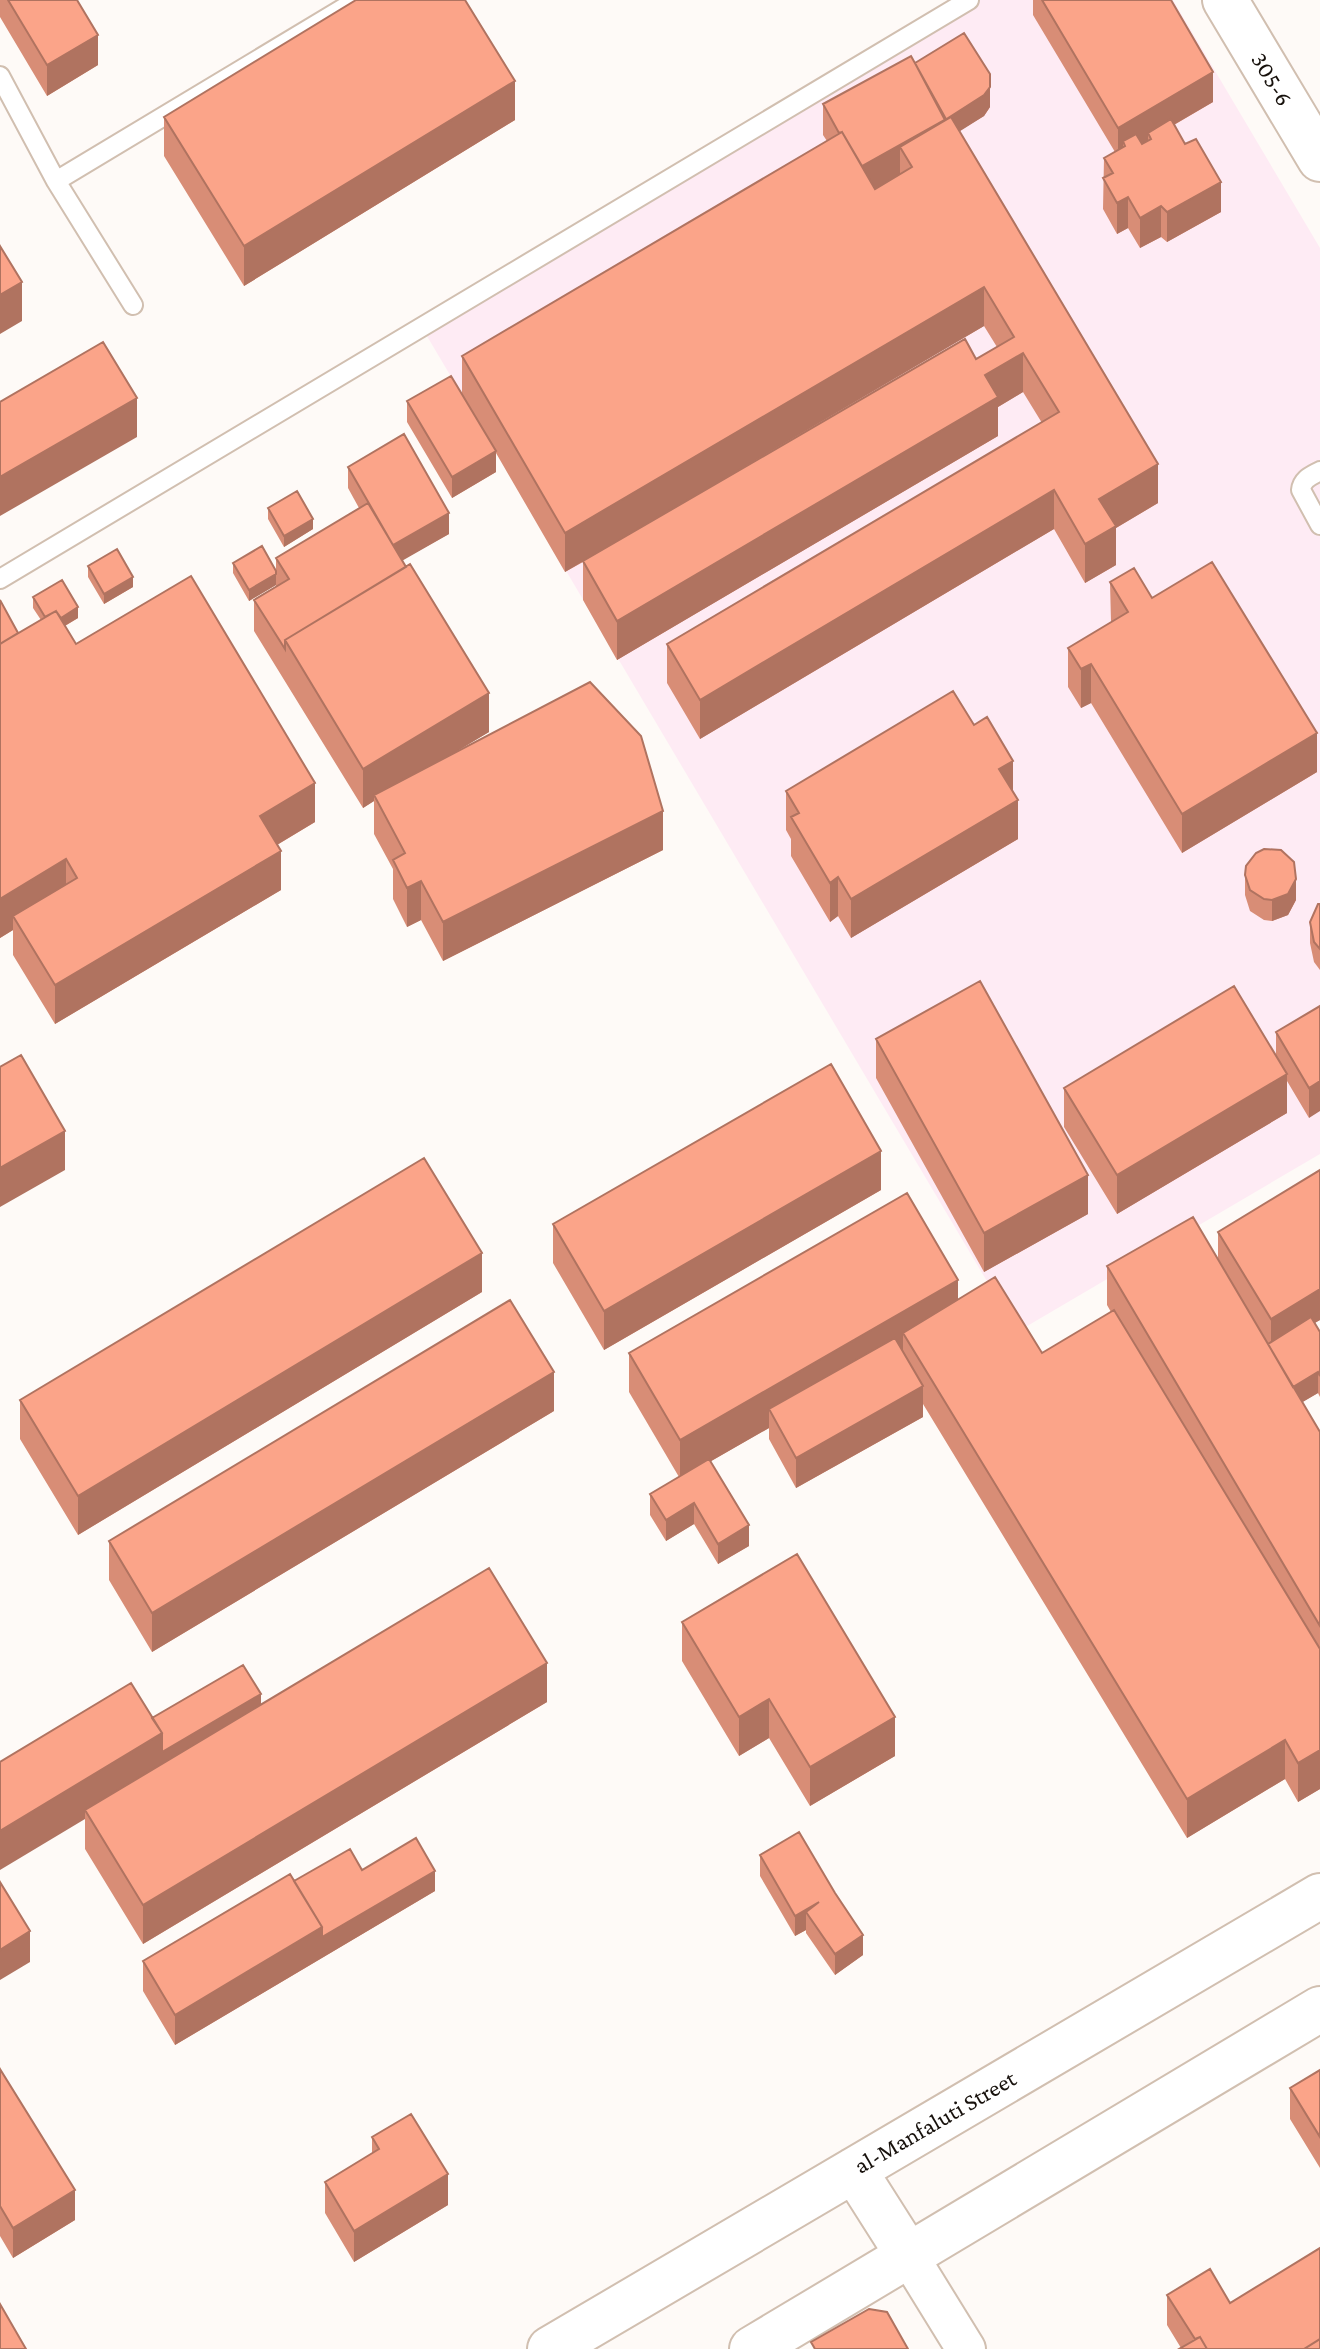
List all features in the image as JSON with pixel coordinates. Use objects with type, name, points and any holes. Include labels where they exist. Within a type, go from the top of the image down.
[{"type":"street","name":"305-6","points":[[1225,0],[1320,159]]},
{"type":"street","name":"al-Manfaluti Street","points":[[550,2349],[1320,1896]]},
{"type":"street","points":[[752,2349],[1320,2009]]},
{"type":"street","points":[[854,2170],[966,2349]]},
{"type":"lane","points":[[56,181],[357,0]]},
{"type":"lane","points":[[0,579],[969,0]]},
{"type":"lane","points":[[0,76],[56,181],[133,305]]},
{"type":"lane","points":[[1320,471],[1301,484],[1301,490],[1320,525]]},
{"type":"shaded area","points":[[978,0],[1173,0],[1320,248],[1320,1154],[1017,1332],[421,326]]},
{"type":"building","points":[[8,0],[77,0],[98,35],[47,65]]},
{"type":"building","points":[[356,0],[465,0],[515,81],[244,246],[164,117]]},
{"type":"building","points":[[1042,0],[1171,0],[1213,72],[1118,128]]},
{"type":"building","points":[[964,33],[990,74],[990,87],[984,95],[945,120],[915,63]]},
{"type":"building","points":[[911,56],[946,119],[862,166],[823,104]]},
{"type":"building","points":[[951,117],[1158,464],[1099,499],[1116,526],[1085,544],[1054,490],[700,700],[667,644],[1059,412],[1023,353],[985,375],[998,397],[617,621],[583,561],[965,339],[976,359],[1014,337],[984,287],[565,533],[462,356],[842,132],[875,189],[912,167],[900,147]]},
{"type":"building","points":[[1171,119],[1185,144],[1196,139],[1221,182],[1167,212],[1161,206],[1140,218],[1128,197],[1117,203],[1103,178],[1113,173],[1104,158],[1125,146],[1123,141],[1136,134],[1142,144],[1151,139],[1148,133]]},
{"type":"building","points":[[0,246],[22,282],[0,295]]},
{"type":"building","points":[[103,342],[137,398],[0,477],[0,402]]},
{"type":"building","points":[[451,376],[496,451],[452,477],[407,401]]},
{"type":"building","points":[[404,434],[449,513],[393,545],[348,467]]},
{"type":"building","points":[[297,491],[313,519],[284,536],[268,508]]},
{"type":"building","points":[[368,503],[406,567],[285,640],[285,649],[254,600],[289,579],[276,558]]},
{"type":"building","points":[[262,546],[276,574],[249,590],[233,563]]},
{"type":"building","points":[[117,549],[133,577],[104,594],[88,566]]},
{"type":"building","points":[[1212,562],[1317,733],[1182,814],[1091,664],[1081,669],[1068,648],[1128,612],[1110,582],[1134,568],[1152,598]]},
{"type":"building","points":[[410,564],[489,693],[363,769],[285,640]]},
{"type":"building","points":[[191,576],[315,783],[260,816],[281,851],[55,985],[13,916],[77,878],[66,859],[0,899],[0,644],[56,611],[76,644]]},
{"type":"building","points":[[62,580],[78,607],[61,618],[56,611],[45,617],[33,597]]},
{"type":"building","points":[[0,600],[18,633],[0,644]]},
{"type":"building","points":[[590,682],[641,736],[663,811],[443,922],[421,881],[407,888],[393,860],[405,853],[374,795]]},
{"type":"building","points":[[953,691],[974,725],[987,717],[1013,761],[999,769],[1018,800],[851,899],[838,877],[830,883],[791,817],[799,813],[786,791]]},
{"type":"building","points":[[1264,849],[1281,850],[1294,862],[1296,879],[1288,894],[1272,900],[1264,899],[1250,890],[1245,875],[1246,866],[1256,853]]},
{"type":"building","points":[[1318,904],[1320,949],[1314,942],[1310,922]]},
{"type":"building","points":[[980,981],[1088,1175],[984,1233],[876,1039]]},
{"type":"building","points":[[1234,986],[1287,1074],[1117,1175],[1064,1088]]},
{"type":"building","points":[[1320,1006],[1320,1081],[1309,1088],[1276,1032]]},
{"type":"building","points":[[21,1055],[65,1131],[0,1168],[0,1067]]},
{"type":"building","points":[[831,1064],[881,1151],[604,1311],[553,1224]]},
{"type":"building","points":[[424,1158],[482,1253],[78,1496],[20,1400]]},
{"type":"building","points":[[1320,1170],[1320,1289],[1271,1319],[1218,1232]]},
{"type":"building","points":[[907,1193],[958,1280],[680,1440],[629,1353]]},
{"type":"building","points":[[1193,1217],[1320,1432],[1320,1626],[1107,1266]]},
{"type":"building","points":[[995,1277],[1042,1353],[1114,1310],[1320,1649],[1320,1750],[1298,1763],[1285,1740],[1187,1799],[903,1333]]},
{"type":"building","points":[[510,1300],[554,1372],[152,1613],[109,1541]]},
{"type":"building","points":[[1311,1317],[1320,1332],[1320,1376],[1318,1372],[1293,1387],[1268,1344]]},
{"type":"building","points":[[895,1338],[923,1386],[796,1458],[769,1409]]},
{"type":"building","points":[[709,1459],[749,1525],[718,1544],[694,1503],[666,1520],[650,1494]]},
{"type":"building","points":[[797,1554],[895,1717],[810,1767],[769,1699],[739,1717],[682,1622]]},
{"type":"building","points":[[489,1568],[547,1663],[143,1905],[85,1810]]},
{"type":"building","points":[[243,1665],[261,1694],[162,1752],[162,1733],[152,1718]]},
{"type":"building","points":[[131,1683],[162,1733],[0,1831],[0,1762]]},
{"type":"building","points":[[799,1832],[863,1935],[835,1954],[806,1912],[819,1902],[795,1916],[760,1855]]},
{"type":"building","points":[[416,1838],[435,1871],[322,1937],[322,1927],[294,1881],[350,1849],[362,1870]]},
{"type":"building","points":[[290,1874],[322,1927],[175,2015],[143,1961]]},
{"type":"building","points":[[0,1882],[30,1931],[0,1950]]},
{"type":"building","points":[[0,2069],[75,2190],[13,2228],[0,2206]]},
{"type":"building","points":[[1320,2070],[1320,2137],[1290,2088]]},
{"type":"building","points":[[411,2114],[448,2174],[354,2231],[325,2182],[379,2149],[372,2137]]},
{"type":"building","points":[[1320,2248],[1320,2339],[1304,2349],[1207,2349],[1200,2337],[1195,2339],[1167,2295],[1210,2269],[1230,2303]]},
{"type":"building","points":[[0,2304],[26,2349],[0,2349]]},
{"type":"building","points":[[869,2309],[887,2312],[908,2349],[815,2349],[811,2342]]},
{"type":"building","points":[[1200,2337],[1207,2349],[1179,2349]]},
{"type":"building","points":[[1320,2339],[1320,2349],[1304,2349]]}]
